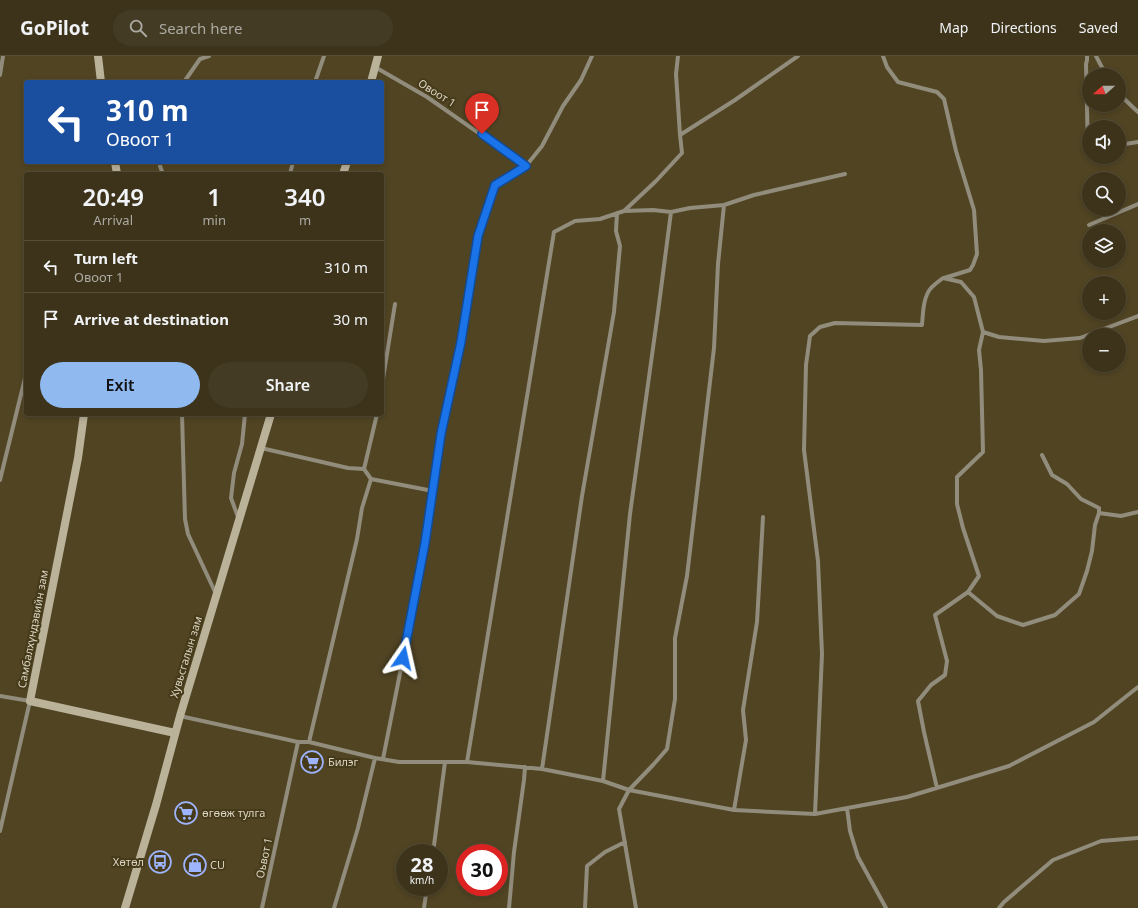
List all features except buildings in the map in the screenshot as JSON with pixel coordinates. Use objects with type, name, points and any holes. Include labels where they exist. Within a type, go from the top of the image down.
[{"type":"main road","points":[[98,56],[101,80]]},
{"type":"main road","points":[[372,80],[378,56]]},
{"type":"main road","name":"Самбалхүндэвийн зам","points":[[84,416],[78,458],[30,701],[175,733]]},
{"type":"main road","name":"Хувьсгалын зам","points":[[125,908],[216,594],[270,416]]},
{"type":"street","points":[[0,75],[3,56]]},
{"type":"street","points":[[185,80],[200,59],[209,56]]},
{"type":"street","points":[[316,80],[324,56]]},
{"type":"street","points":[[383,759],[418,582],[441,434],[461,342],[478,236],[495,185],[526,166],[542,146],[563,106],[581,80],[592,56]]},
{"type":"street","points":[[624,211],[656,181],[682,153],[676,74],[678,56]]},
{"type":"street","points":[[680,135],[735,100],[798,56]]},
{"type":"street","points":[[816,814],[822,654],[818,561],[804,450],[806,365],[810,336],[820,327],[835,323],[922,325],[922,314],[930,289],[943,278],[970,270],[976,254],[974,210],[956,151],[944,99],[937,92],[898,82],[887,67],[883,56]]},
{"type":"street","points":[[1087,56],[1087,120]]},
{"type":"street","points":[[1096,56],[1102,68]]},
{"type":"street","name":"Овоот 1","points":[[375,67],[428,97],[526,166]]},
{"type":"street","points":[[1126,101],[1138,112]]},
{"type":"street","points":[[1126,143],[1138,142]]},
{"type":"street","points":[[467,762],[554,232],[575,221],[600,219],[624,211],[653,210],[671,212],[690,208],[724,205],[754,195],[845,174]]},
{"type":"street","points":[[1090,224],[1138,204]]},
{"type":"street","points":[[636,908],[619,809],[629,790],[667,749],[675,699],[675,638],[687,576],[714,348],[718,264],[724,205]]},
{"type":"street","points":[[603,781],[630,514],[671,212]]},
{"type":"street","points":[[542,769],[582,496],[614,312],[620,246],[616,231],[616,213]]},
{"type":"street","points":[[937,788],[918,701],[931,686],[945,675],[947,661],[935,615],[968,592],[979,576],[962,528],[957,504],[957,477],[983,452],[981,370],[979,350],[983,332],[974,297],[961,282],[943,278]]},
{"type":"street","points":[[384,373],[395,304]]},
{"type":"street","points":[[983,332],[999,337],[1044,341],[1080,338],[1138,316]]},
{"type":"street","points":[[0,480],[24,382]]},
{"type":"street","points":[[182,416],[184,519],[188,534],[216,594]]},
{"type":"street","points":[[239,520],[231,498],[234,473],[242,444],[245,416]]},
{"type":"street","points":[[377,416],[364,469],[371,479],[433,491]]},
{"type":"street","points":[[260,448],[348,468],[364,469]]},
{"type":"street","points":[[968,592],[997,616],[1023,624],[1055,615],[1079,594],[1088,571],[1099,508],[1081,499],[1067,484],[1052,475],[1042,455]]},
{"type":"street","points":[[309,742],[357,539],[362,508],[371,479]]},
{"type":"street","points":[[1099,513],[1121,516],[1138,512]]},
{"type":"street","points":[[734,810],[746,740],[743,710],[758,622],[763,518]]},
{"type":"street","points":[[180,716],[399,762],[467,762],[542,769],[603,781],[629,790],[734,810],[816,814],[907,797],[1009,766],[1094,722],[1138,687]]},
{"type":"street","points":[[0,696],[30,701],[0,831]]},
{"type":"street","name":"Оьвот 1","points":[[262,908],[298,742]]},
{"type":"street","points":[[334,908],[358,828],[375,758]]},
{"type":"street","points":[[434,844],[445,762]]},
{"type":"street","points":[[509,908],[514,852],[524,780],[524,768]]},
{"type":"street","points":[[847,808],[850,831],[858,857],[886,908]]},
{"type":"street","points":[[999,908],[1053,860],[1101,841],[1138,838]]},
{"type":"street","points":[[585,908],[587,866],[605,852],[625,842]]},
{"type":"street","points":[[424,908],[426,896]]},
{"type":"place","name":"Билэг","points":[[312,762]]},
{"type":"place","name":"өгөөж тулга","points":[[186,813]]},
{"type":"place","name":"Хөтөл","points":[[160,862]]},
{"type":"place","name":"CU","points":[[195,865]]},
{"type":"route","points":[[403,658],[425,543],[441,434],[461,342],[478,236],[495,185],[526,166],[482,134]]}]
